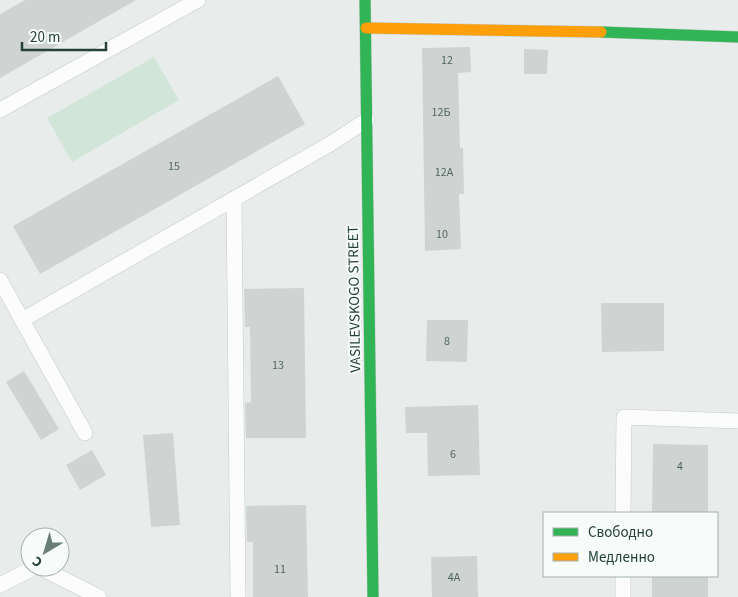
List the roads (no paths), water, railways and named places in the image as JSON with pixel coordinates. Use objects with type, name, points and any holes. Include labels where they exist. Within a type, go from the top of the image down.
[{"type":"street","name":"VASILEVSKOGO STREET","points":[[365,0],[373,597]]},
{"type":"street","points":[[366,28],[555,30],[738,37]]},
{"type":"lane","points":[[0,110],[198,0]]},
{"type":"lane","points":[[22,320],[330,144],[366,120]]},
{"type":"lane","points":[[234,198],[238,597]]},
{"type":"lane","points":[[1,285],[85,433]]},
{"type":"lane","points":[[624,512],[624,417],[738,422]]},
{"type":"lane","points":[[0,585],[20,575]]},
{"type":"lane","points":[[59,577],[99,597]]},
{"type":"lane","points":[[623,577],[623,597]]}]
